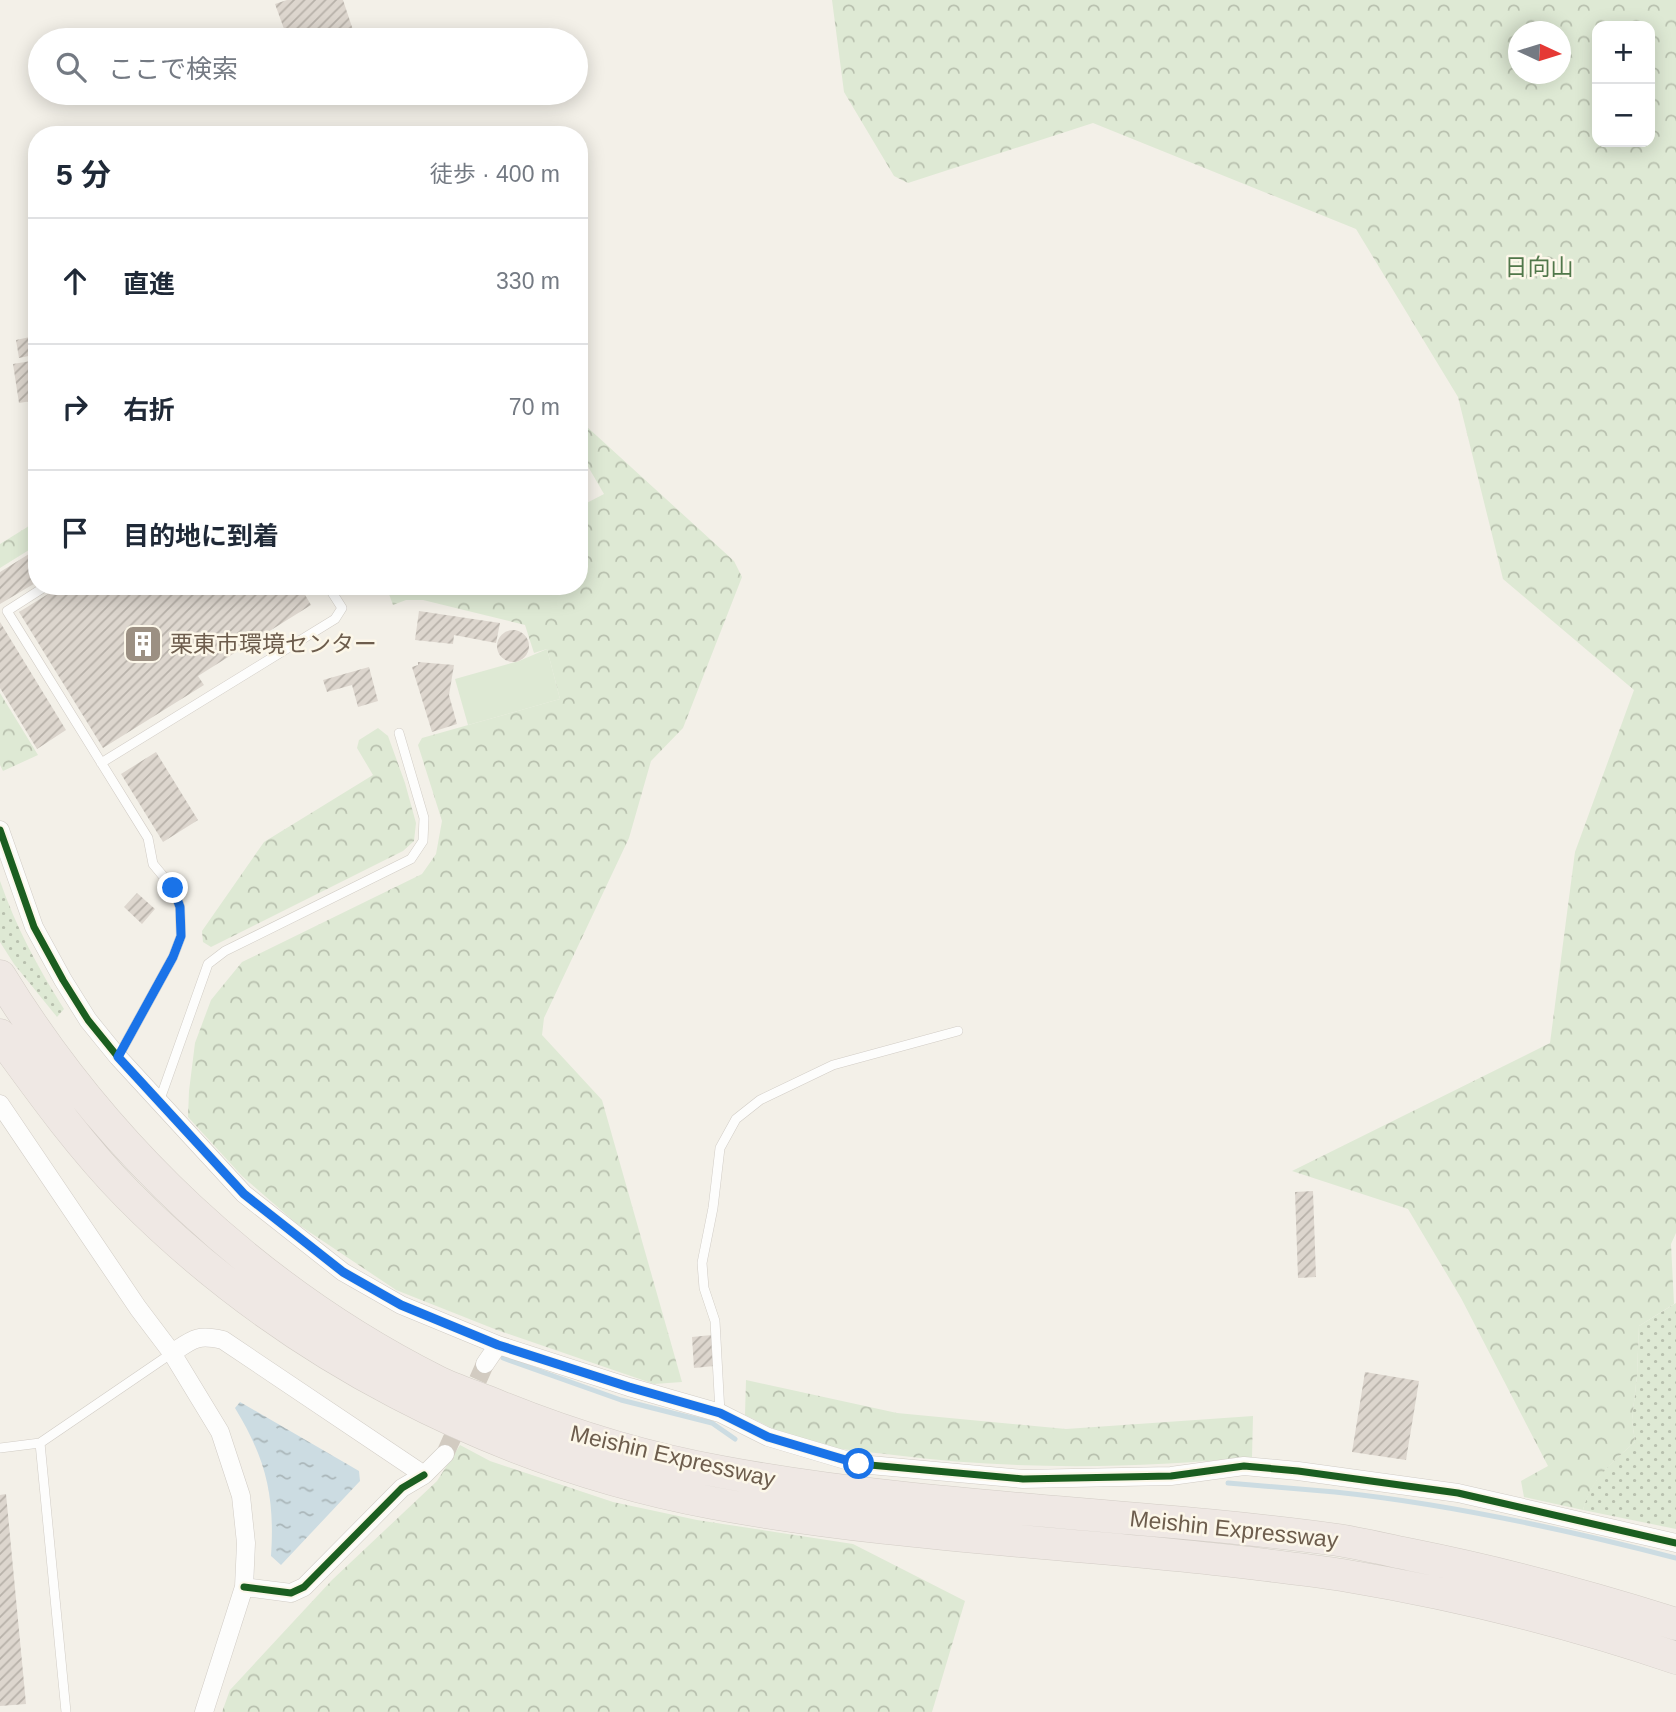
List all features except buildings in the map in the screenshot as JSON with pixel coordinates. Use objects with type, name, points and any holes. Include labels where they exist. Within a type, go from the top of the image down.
[{"type":"highway","name":"Meishin Expressway","points":[[0,976],[21,1010],[82,1093],[149,1169],[219,1235],[285,1287],[363,1341],[439,1382],[522,1417],[616,1448],[716,1472],[799,1485],[979,1506],[1197,1523],[1344,1541],[1496,1571],[1676,1624]]},
{"type":"highway","name":"Meishin Expressway","points":[[0,1035],[60,1117],[119,1184],[200,1260],[271,1315],[349,1365],[429,1409],[512,1445],[609,1477],[710,1502],[783,1514],[975,1536],[1192,1556],[1353,1577],[1488,1603],[1602,1633],[1676,1658]]},
{"type":"street","points":[[0,830],[34,927],[82,1010],[118,1057],[244,1194],[343,1272],[401,1305],[498,1345],[720,1413],[768,1437],[859,1464],[1023,1479],[1171,1476],[1244,1466],[1298,1471],[1458,1493],[1676,1543]]},
{"type":"street","points":[[0,1104],[138,1308],[172,1353],[220,1432],[241,1496],[246,1543],[244,1587],[204,1712]]},
{"type":"street","points":[[172,1353],[191,1340],[205,1336],[223,1340],[424,1475]]},
{"type":"street","points":[[485,1364],[498,1345]]},
{"type":"street","points":[[244,1587],[291,1593],[304,1587],[402,1488],[424,1475],[445,1454]]},
{"type":"lane","points":[[32,595],[7,611],[148,838],[153,864],[173,888],[180,907],[181,936],[173,957],[118,1057]]},
{"type":"lane","points":[[101,762],[335,619],[342,608],[334,595]]},
{"type":"lane","points":[[159,1102],[208,964],[225,951],[411,859],[423,841],[424,818],[399,733]]},
{"type":"lane","points":[[720,1413],[715,1321],[704,1288],[702,1263],[713,1208],[720,1148],[736,1119],[760,1100],[833,1065],[958,1031]]},
{"type":"lane","points":[[0,1448],[40,1443],[172,1353]]},
{"type":"lane","points":[[40,1443],[65,1712]]},
{"type":"green space","name":"日向山","points":[[832,0],[1676,0],[1676,1233],[1671,1244],[1674,1304],[1639,1326],[1632,1420],[1635,1442],[1597,1481],[1583,1510],[1524,1497],[1521,1481],[1548,1466],[1461,1298],[1408,1209],[1292,1171],[1550,1043],[1575,852],[1634,690],[1503,579],[1458,397],[1356,229],[1093,123],[908,183],[894,176],[844,92]]},
{"type":"green space","points":[[588,428],[734,561],[742,577],[683,728],[651,761],[629,838],[544,1018],[542,1035],[602,1100],[682,1382],[654,1384],[497,1330],[396,1290],[296,1223],[242,1176],[188,1117],[195,1043],[211,1000],[242,962],[422,874],[436,854],[442,821],[418,745],[422,738],[560,699],[547,649],[534,653],[525,625],[423,600],[406,600],[393,605],[389,595],[588,595],[588,502],[604,494],[588,466]]},
{"type":"green space","points":[[28,527],[28,551],[0,568],[0,544]]},
{"type":"green space","points":[[547,649],[560,699],[468,725],[455,679],[519,661]]},
{"type":"green space","points":[[0,693],[38,755],[3,771],[0,765]]},
{"type":"green space","points":[[378,728],[388,736],[405,783],[416,823],[414,841],[403,851],[211,947],[203,942],[202,931],[264,842],[373,775],[357,748],[359,740]]},
{"type":"green space","points":[[0,881],[28,947],[64,1009],[57,1017],[14,964],[0,942]]},
{"type":"green space","points":[[1676,1303],[1676,1529],[1583,1510],[1596,1481],[1610,1464],[1635,1442],[1632,1420],[1639,1326]]},
{"type":"green space","points":[[746,1380],[897,1413],[1066,1429],[1253,1416],[1252,1457],[1162,1464],[1073,1466],[938,1460],[843,1449],[794,1438],[745,1415]]},
{"type":"green space","points":[[460,1445],[490,1461],[613,1502],[697,1520],[853,1544],[965,1601],[932,1712],[222,1712],[230,1690],[332,1580],[437,1481]]},
{"type":"water","points":[[240,1402],[359,1471],[360,1481],[281,1565],[271,1556],[270,1496],[261,1461],[235,1408]]},
{"type":"waterway","points":[[503,1358],[621,1400],[712,1423],[735,1439]]},
{"type":"waterway","points":[[1228,1483],[1421,1503],[1592,1537],[1676,1558]]},
{"type":"tunnel","points":[[445,1454],[485,1364]]},
{"type":"cycle path","points":[[0,830],[34,927],[88,1020],[118,1057],[244,1194],[343,1272],[401,1305],[498,1345],[720,1413],[768,1437],[859,1464],[1023,1479],[1171,1476],[1244,1466],[1298,1471],[1458,1493],[1676,1543]]},
{"type":"cycle path","points":[[244,1587],[291,1593],[304,1587],[402,1488],[424,1475]]},
{"type":"place","name":"栗東市環境センター","points":[[143,644]]},
{"type":"route","points":[[173,888],[180,907],[181,936],[173,957],[118,1057],[244,1194],[343,1272],[401,1305],[498,1345],[680,1403],[720,1413],[768,1437],[859,1464]]}]
